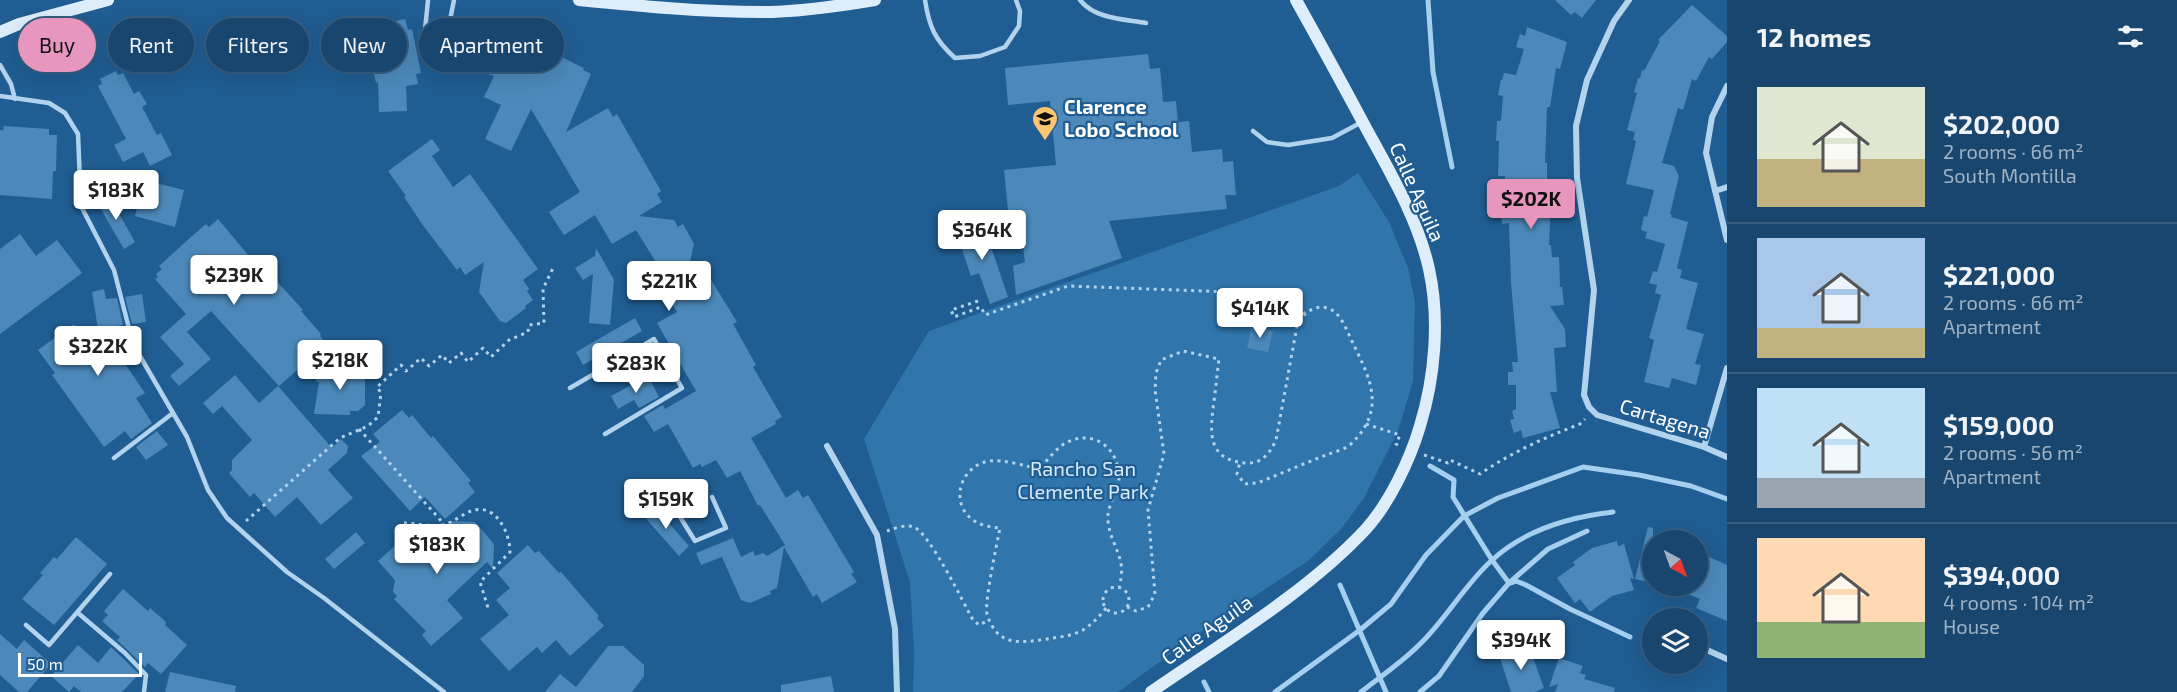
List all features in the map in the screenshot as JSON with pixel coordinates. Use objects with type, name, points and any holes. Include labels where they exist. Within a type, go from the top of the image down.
[{"type":"street","points":[[0,32],[19,24],[108,0]]},
{"type":"street","points":[[579,0],[656,8],[764,12],[843,6],[875,0]]},
{"type":"street","name":"Calle Aguila","points":[[1151,692],[1306,584],[1366,528],[1391,492],[1412,451],[1426,405],[1433,358],[1434,311],[1429,269],[1416,230],[1388,169],[1296,0]]},
{"type":"street","points":[[1593,412],[1584,395],[1594,290],[1577,178],[1576,126],[1587,80],[1614,21],[1629,0]]},
{"type":"street","points":[[1727,86],[1712,117],[1706,153],[1727,240]]},
{"type":"street","points":[[1715,191],[1727,187]]},
{"type":"street","points":[[1704,447],[1727,368]]},
{"type":"street","name":"Cartagena","points":[[1593,412],[1606,418],[1704,447],[1727,457]]},
{"type":"street","points":[[827,446],[877,535],[895,629],[897,692]]},
{"type":"street","points":[[1708,650],[1727,658]]},
{"type":"lane","points":[[428,0],[425,30],[436,41],[448,30],[454,0]]},
{"type":"lane","points":[[925,0],[927,18],[940,44],[955,58],[980,56],[1005,47],[1019,26],[1020,11],[1016,0]]},
{"type":"lane","points":[[1080,0],[1087,8],[1104,16],[1146,23]]},
{"type":"lane","points":[[0,65],[11,84],[15,99]]},
{"type":"lane","points":[[0,96],[49,103],[65,112],[78,134],[81,206],[114,270],[133,344],[187,437],[208,490],[227,518],[287,572],[332,604],[444,692]]},
{"type":"lane","points":[[1253,131],[1267,142],[1288,145],[1332,138],[1362,122]]},
{"type":"lane","points":[[570,388],[654,339],[682,388],[605,434]]},
{"type":"lane","points":[[114,458],[173,413]]},
{"type":"lane","points":[[674,507],[695,541],[726,528],[712,497]]},
{"type":"lane","points":[[26,625],[49,645],[110,574]]},
{"type":"lane","points":[[78,613],[125,653],[146,675],[144,692]]},
{"type":"path","points":[[239,528],[340,438],[368,426],[378,417],[381,393],[377,387],[401,365],[406,371],[421,358],[429,366],[442,355],[449,363],[460,353],[468,362],[483,348],[491,357],[509,340],[528,332],[529,325],[544,322],[543,289],[554,266]]},
{"type":"path","points":[[978,301],[951,310],[954,317],[981,307],[985,315],[1068,286],[1284,294],[1290,296],[1305,314]]},
{"type":"path","points":[[1127,607],[1136,611],[1148,607],[1155,594],[1148,510],[1164,454],[1155,390],[1156,373],[1161,360],[1183,351],[1219,359],[1210,431],[1215,448],[1224,457],[1239,462],[1259,462],[1270,452],[1276,440],[1297,326],[1301,318],[1309,311],[1320,308],[1331,309],[1340,317],[1370,378],[1373,401],[1366,424],[1348,446],[1257,483],[1245,484],[1237,474],[1239,462]]},
{"type":"path","points":[[1433,458],[1448,464],[1449,460],[1480,474],[1504,457],[1532,443],[1580,424],[1593,412]]},
{"type":"path","points":[[359,429],[445,525]]},
{"type":"path","points":[[1107,609],[1096,621],[1070,635],[1018,643],[1004,638],[993,628],[986,611],[1000,528],[988,527],[973,520],[963,508],[959,497],[960,484],[967,473],[976,465],[991,460],[1039,469],[1069,441],[1082,439],[1098,441],[1112,450],[1118,462],[1119,479],[1117,491],[1108,512],[1108,524],[1123,567],[1119,587]]},
{"type":"path","points":[[404,523],[445,525],[472,510],[481,509],[492,513],[504,526],[510,541],[510,552],[480,582],[489,611]]},
{"type":"path","points":[[877,535],[897,526],[914,527],[933,548],[973,620],[979,625],[989,620]]},
{"type":"path","points":[[1119,587],[1126,591],[1129,599],[1127,607],[1121,612],[1107,609],[1103,601],[1105,593],[1111,588],[1119,587]]},
{"type":"green space","name":"Rancho San Clemente Park","points":[[1358,173],[1389,222],[1408,268],[1415,302],[1413,381],[1398,431],[1364,498],[1341,529],[1308,561],[1212,624],[1118,692],[913,692],[914,652],[910,582],[864,439],[929,331],[1339,186]]},
{"type":"building","points":[[1555,0],[1596,0],[1582,18],[1575,12],[1571,15]]},
{"type":"building","points":[[1692,5],[1727,36],[1727,42],[1712,59],[1709,57],[1696,81],[1692,79],[1683,110],[1678,108],[1662,163],[1674,166],[1679,176],[1671,217],[1688,222],[1677,268],[1682,270],[1680,278],[1698,283],[1686,329],[1704,334],[1695,364],[1701,365],[1696,385],[1672,378],[1669,388],[1644,382],[1654,340],[1649,338],[1661,295],[1655,293],[1657,285],[1649,283],[1653,271],[1657,272],[1665,244],[1645,238],[1647,232],[1641,230],[1654,190],[1626,184],[1636,141],[1633,140],[1635,132],[1627,130],[1637,93],[1634,92],[1642,70],[1644,71],[1660,41],[1658,40]]},
{"type":"building","points":[[407,26],[408,30],[412,29],[421,73],[416,74],[418,84],[406,86],[407,111],[379,112],[378,82],[376,83],[374,72],[407,72]]},
{"type":"building","points":[[1527,27],[1567,42],[1560,69],[1556,68],[1550,107],[1547,107],[1545,163],[1547,163],[1547,195],[1551,202],[1549,245],[1551,245],[1552,257],[1559,257],[1560,287],[1562,287],[1564,305],[1550,306],[1565,329],[1566,347],[1554,348],[1557,392],[1550,392],[1560,428],[1523,438],[1521,430],[1514,433],[1510,420],[1514,419],[1512,411],[1516,409],[1516,385],[1508,385],[1508,372],[1513,372],[1512,362],[1518,362],[1511,283],[1509,223],[1502,224],[1500,205],[1504,204],[1505,176],[1498,176],[1499,141],[1496,141],[1497,121],[1501,121],[1503,96],[1498,95],[1501,80],[1504,73],[1516,75],[1524,49],[1516,47],[1520,34],[1525,36]]},
{"type":"building","points":[[1148,54],[1150,69],[1160,68],[1163,102],[1176,101],[1178,122],[1189,121],[1192,152],[1222,149],[1223,162],[1233,161],[1236,195],[1225,195],[1227,209],[1109,221],[1122,258],[1016,295],[1013,266],[1025,262],[1021,230],[1010,231],[1004,170],[1056,165],[1050,101],[1008,105],[1005,68]]},
{"type":"building","points":[[564,58],[591,74],[566,132],[608,108],[613,117],[617,114],[661,191],[657,194],[662,202],[639,216],[674,220],[678,227],[683,224],[694,244],[686,280],[702,271],[707,280],[710,278],[737,322],[733,324],[756,365],[753,367],[782,417],[775,421],[776,424],[751,438],[786,498],[798,490],[803,498],[808,495],[854,572],[851,574],[857,582],[822,603],[817,594],[813,597],[784,547],[777,588],[770,591],[771,594],[750,603],[741,600],[722,557],[701,565],[696,553],[733,538],[741,557],[753,551],[755,556],[763,553],[767,556],[785,545],[760,505],[758,506],[740,471],[727,478],[716,460],[702,467],[700,464],[693,468],[668,424],[654,432],[644,416],[663,405],[665,409],[696,391],[657,323],[677,312],[670,301],[674,299],[669,290],[672,288],[636,230],[612,244],[595,215],[564,235],[549,212],[580,192],[531,109],[511,151],[485,139],[501,105],[484,97],[494,76],[486,73],[564,72]]},
{"type":"building","points":[[114,72],[118,75],[123,73],[134,94],[139,91],[147,104],[142,107],[157,135],[161,133],[172,155],[150,166],[143,152],[123,162],[114,145],[126,139],[98,86],[102,84],[100,79]]},
{"type":"building","points":[[4,126],[49,129],[49,135],[57,135],[56,171],[53,171],[52,199],[0,195],[0,130],[3,130]]},
{"type":"building","points":[[432,139],[440,150],[432,156],[453,187],[470,174],[538,269],[523,280],[533,300],[506,323],[500,321],[479,292],[484,262],[465,275],[460,267],[457,270],[422,224],[388,171]]},
{"type":"building","points":[[144,180],[184,190],[175,227],[135,216]]},
{"type":"building","points":[[108,194],[135,242],[124,249],[96,201]]},
{"type":"building","points":[[218,219],[259,268],[262,265],[303,310],[301,311],[327,344],[279,386],[211,311],[187,332],[211,359],[179,386],[170,376],[184,364],[160,337],[186,314],[155,279],[158,277],[156,274],[162,269],[159,266],[191,237],[206,224],[209,227]]},
{"type":"building","points":[[983,223],[1008,297],[990,304],[979,273],[971,276],[956,232]]},
{"type":"building","points":[[20,234],[36,256],[57,240],[82,273],[0,334],[0,249]]},
{"type":"building","points":[[596,248],[614,280],[610,325],[589,323],[593,274],[583,280],[575,268],[595,256]]},
{"type":"building","points":[[104,289],[106,299],[117,298],[123,325],[111,327],[115,349],[145,393],[136,398],[152,423],[131,439],[125,431],[104,447],[52,375],[55,373],[38,350],[74,324],[104,366],[92,292]]},
{"type":"building","points":[[142,294],[146,322],[132,324],[125,297]]},
{"type":"building","points":[[635,318],[642,331],[583,365],[576,352]]},
{"type":"building","points":[[1252,326],[1273,331],[1268,352],[1247,348]]},
{"type":"building","points":[[318,367],[354,368],[365,378],[365,405],[358,411],[350,411],[350,415],[314,414],[319,382],[316,382]]},
{"type":"building","points":[[235,375],[259,403],[278,386],[332,448],[341,439],[348,446],[347,453],[328,470],[353,498],[321,525],[297,497],[275,517],[254,493],[250,497],[229,473],[232,470],[232,460],[252,440],[222,406],[213,414],[203,403]]},
{"type":"building","points":[[648,376],[659,397],[639,408],[634,400],[618,409],[611,396]]},
{"type":"building","points":[[402,410],[409,418],[412,415],[431,438],[433,436],[471,481],[468,483],[475,492],[445,519],[425,497],[410,511],[361,456],[380,442],[373,434]]},
{"type":"building","points":[[157,431],[168,445],[146,460],[136,447]]},
{"type":"building","points":[[653,505],[689,546],[679,556],[642,514]]},
{"type":"building","points":[[447,521],[475,522],[494,544],[493,569],[487,562],[447,600],[463,618],[431,646],[422,635],[426,631],[394,599],[397,596],[393,592],[395,580],[378,561],[409,533],[427,553],[454,529]]},
{"type":"building","points":[[356,532],[365,543],[334,569],[325,559]]},
{"type":"building","points":[[76,537],[107,564],[54,625],[22,599],[43,575],[40,573],[54,557],[57,559]]},
{"type":"building","points":[[1617,541],[1618,546],[1624,544],[1634,579],[1630,578],[1634,590],[1612,596],[1590,612],[1580,599],[1575,603],[1557,578],[1575,565],[1573,562],[1592,548]]},
{"type":"building","points":[[528,545],[535,553],[539,551],[559,573],[561,572],[599,616],[597,618],[604,626],[570,656],[556,640],[542,653],[537,647],[509,671],[480,639],[509,615],[496,600],[510,588],[497,573]]},
{"type":"building","points":[[1642,551],[1642,581],[1635,579]]},
{"type":"building","points":[[1708,556],[1727,565],[1727,621],[1708,613],[1708,608],[1696,608],[1700,599],[1693,596],[1708,596]]},
{"type":"building","points":[[123,589],[148,611],[150,608],[166,622],[165,625],[187,645],[161,674],[148,663],[145,667],[117,640],[120,637],[102,621],[108,615],[104,611]]},
{"type":"building","points":[[0,634],[17,649],[24,640],[51,664],[27,692],[19,692],[0,675]]},
{"type":"building","points":[[1528,644],[1544,688],[1535,692],[1511,692],[1499,655]]},
{"type":"building","points":[[78,645],[98,663],[111,647],[139,674],[122,692],[81,692],[74,686],[69,692],[51,676]]},
{"type":"building","points":[[608,646],[623,646],[644,665],[644,676],[632,692],[545,692],[560,674],[576,687]]},
{"type":"building","points":[[1559,658],[1583,666],[1580,673],[1586,675],[1584,679],[1615,688],[1614,692],[1555,692],[1558,684],[1549,687]]},
{"type":"building","points":[[170,672],[236,686],[235,692],[165,692]]},
{"type":"building","points":[[831,676],[834,692],[781,692],[781,685]]},
{"type":"waterway","points":[[1428,0],[1433,72],[1452,167]]},
{"type":"waterway","points":[[1430,466],[1454,480],[1453,497],[1509,583]]},
{"type":"waterway","points":[[1275,692],[1360,630],[1391,604],[1426,555],[1464,516],[1498,498],[1583,467],[1639,475],[1691,486],[1727,499]]},
{"type":"waterway","points":[[1361,692],[1415,649],[1482,570],[1504,550],[1548,527],[1580,517],[1613,512]]},
{"type":"waterway","points":[[1420,692],[1439,676],[1483,613],[1509,583],[1548,549],[1587,531]]},
{"type":"waterway","points":[[1511,583],[1516,581],[1526,585],[1630,637]]},
{"type":"waterway","points":[[1340,585],[1386,692]]},
{"type":"waterway","points":[[1204,682],[1209,692]]},
{"type":"place","name":"Clarence Lobo School","points":[[1045,142]]}]
